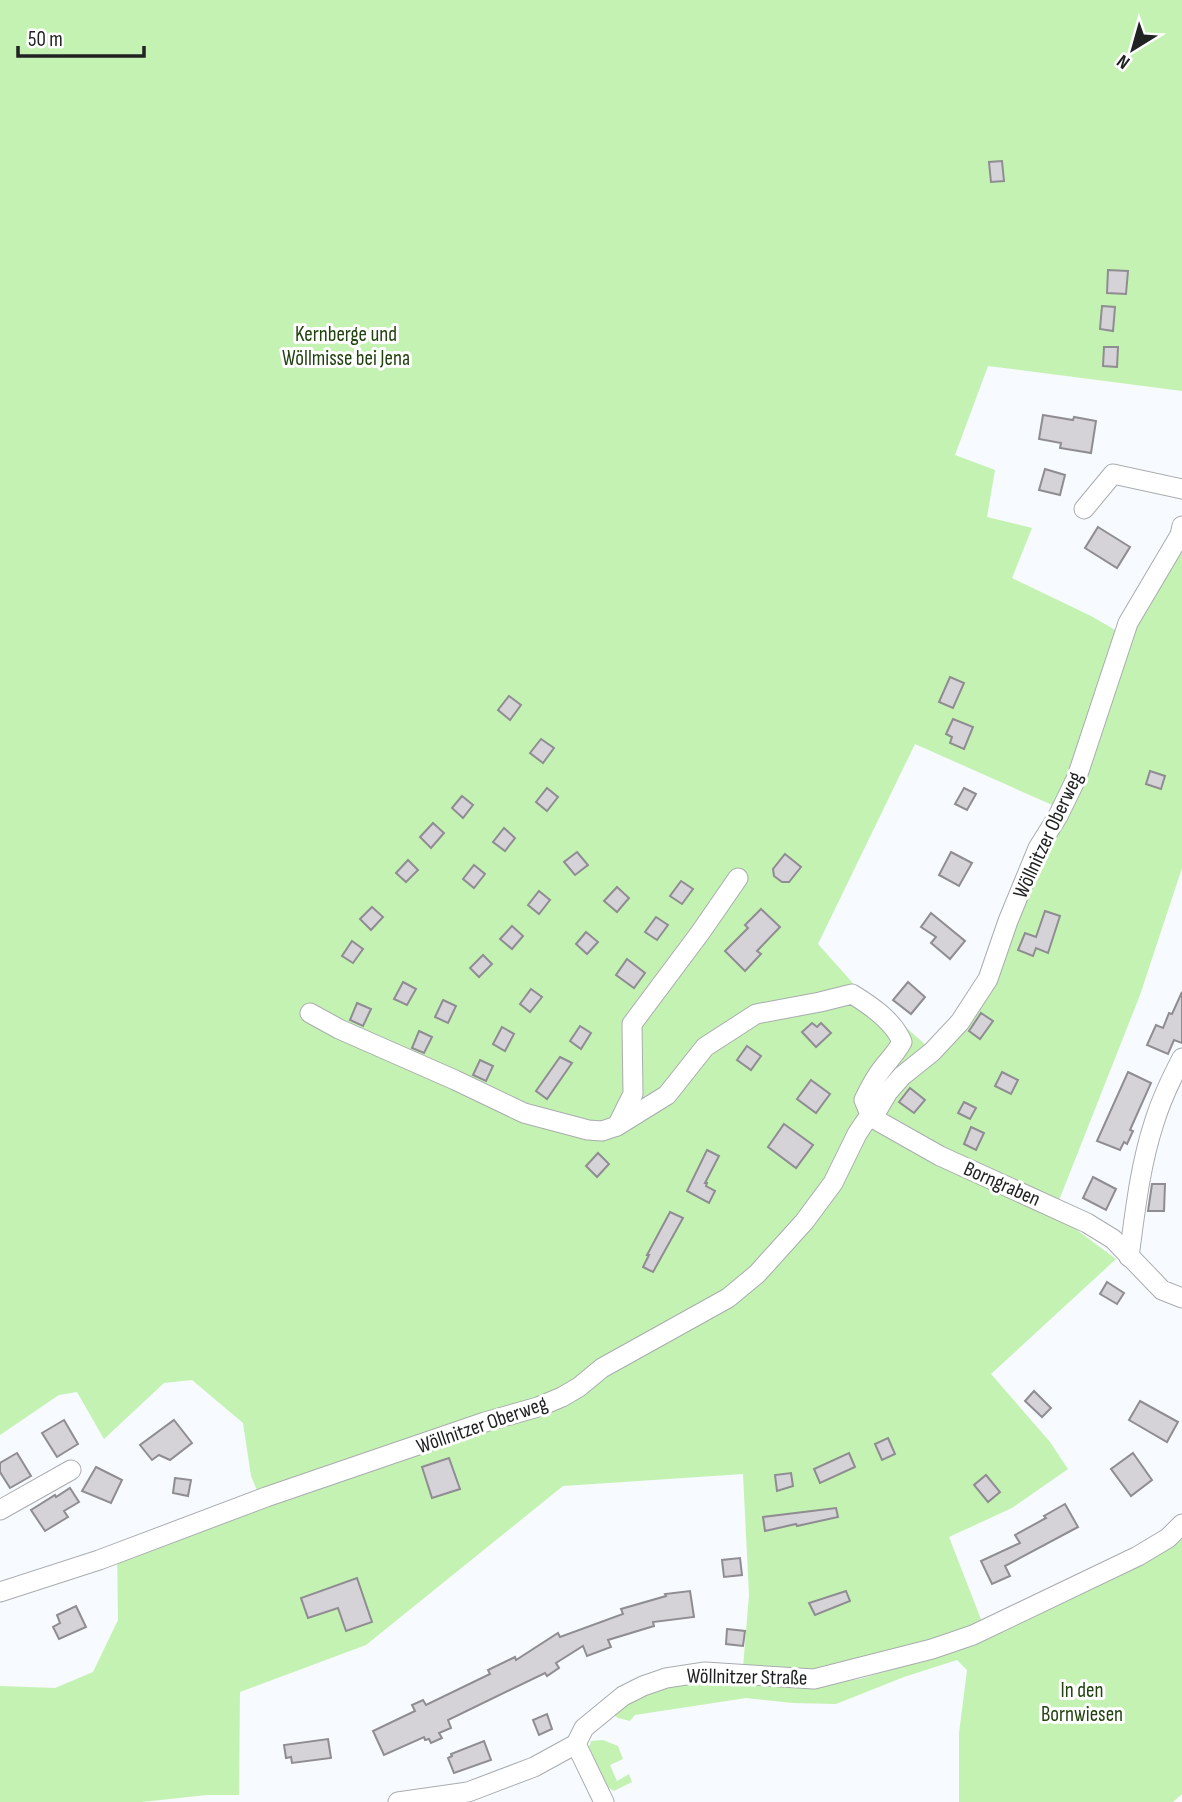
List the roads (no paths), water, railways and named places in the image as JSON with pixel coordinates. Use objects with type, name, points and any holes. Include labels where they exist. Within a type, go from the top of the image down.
[{"type":"street","points":[[1084,509],[1114,474],[1182,489]]},
{"type":"street","name":"Wöllnitzer Oberweg","points":[[0,1592],[99,1560],[266,1497],[562,1397],[602,1368],[728,1298],[757,1274],[804,1222],[833,1183],[857,1134],[888,1092],[960,1022],[988,979],[1038,848],[1058,816],[1077,777],[1128,623],[1180,535],[1182,526]]},
{"type":"street","points":[[617,1126],[633,1094],[632,1024],[738,878]]},
{"type":"street","points":[[310,1013],[524,1113],[588,1130],[602,1131],[617,1126],[667,1095],[705,1047],[756,1014],[852,994],[870,1006],[898,1033],[902,1042],[871,1085],[864,1100],[871,1116]]},
{"type":"street","points":[[1129,1256],[1141,1175],[1153,1124],[1182,1058]]},
{"type":"street","name":"Borngraben","points":[[871,1116],[940,1156],[1087,1223],[1113,1239],[1163,1290],[1182,1298]]},
{"type":"street","points":[[0,1510],[71,1470]]},
{"type":"street","name":"Wöllnitzer Straße","points":[[398,1802],[468,1792],[534,1767],[576,1744],[584,1728],[624,1696],[666,1678],[705,1672],[814,1679],[932,1649],[973,1635],[1138,1556],[1168,1538],[1182,1524]]},
{"type":"street","points":[[576,1744],[604,1802]]},
{"type":"park label","name":"Kernberge und Wöllmisse bei Jena","points":[[346,346]]},
{"type":"park label","name":"In den Bornwiesen","points":[[1082,1702]]}]
